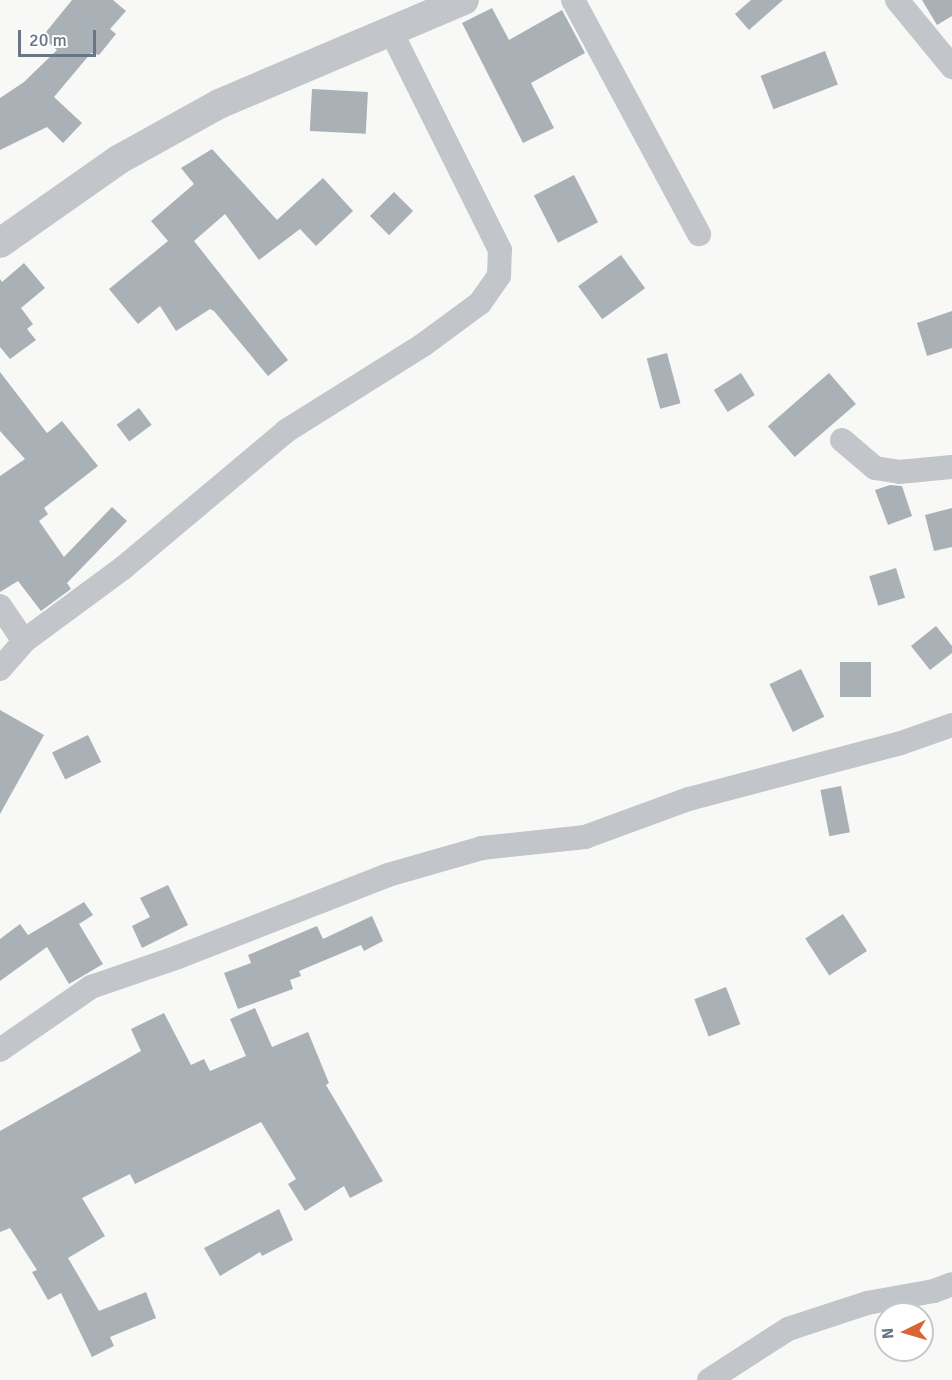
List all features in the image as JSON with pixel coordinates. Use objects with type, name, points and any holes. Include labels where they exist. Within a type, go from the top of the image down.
[{"type":"street","points":[[0,243],[118,160],[219,104],[464,0]]},
{"type":"street","points":[[573,0],[699,234]]},
{"type":"street","points":[[897,0],[952,67]]},
{"type":"street","points":[[0,669],[24,641],[123,568],[286,430],[423,345],[480,303],[499,276],[500,250],[391,31]]},
{"type":"street","points":[[842,440],[875,468],[899,472],[952,467]]},
{"type":"street","points":[[0,606],[24,641]]},
{"type":"street","points":[[0,1050],[91,987],[178,957],[388,875],[482,848],[585,837],[688,798],[901,743],[952,725]]},
{"type":"street","points":[[709,1380],[788,1329],[867,1303],[934,1291],[952,1284]]},
{"type":"building","points":[[72,0],[113,0],[126,11],[110,29],[116,34],[99,55],[91,53],[54,97],[82,123],[63,143],[47,127],[0,150],[0,98],[24,82],[57,50],[42,37]]},
{"type":"building","points":[[751,0],[783,0],[749,30],[735,14]]},
{"type":"building","points":[[922,0],[952,0],[952,16],[937,25]]},
{"type":"building","points":[[492,8],[509,40],[562,10],[585,53],[531,83],[554,128],[523,143],[462,23]]},
{"type":"building","points":[[825,51],[838,85],[773,109],[761,76]]},
{"type":"building","points":[[312,89],[368,92],[366,134],[310,131]]},
{"type":"building","points":[[212,149],[277,220],[323,178],[353,211],[316,246],[300,229],[259,260],[225,214],[194,241],[288,360],[268,376],[214,311],[210,309],[176,331],[160,306],[138,324],[109,289],[168,241],[151,221],[194,184],[181,168]]},
{"type":"building","points":[[574,175],[598,222],[558,243],[534,195]]},
{"type":"building","points":[[394,192],[413,211],[389,235],[370,216]]},
{"type":"building","points":[[621,255],[645,288],[602,319],[578,286]]},
{"type":"building","points":[[24,263],[45,288],[21,308],[33,324],[27,329],[36,340],[10,359],[0,347],[0,279],[2,282]]},
{"type":"building","points":[[952,311],[952,348],[927,356],[917,323]]},
{"type":"building","points":[[667,353],[680,403],[660,409],[647,358]]},
{"type":"building","points":[[0,372],[47,433],[62,421],[98,466],[44,508],[48,514],[39,521],[64,557],[112,507],[127,521],[67,583],[71,589],[41,611],[18,581],[0,592],[0,476],[25,459],[0,431]]},
{"type":"building","points":[[741,373],[755,395],[728,412],[714,390]]},
{"type":"building","points":[[829,373],[856,404],[795,457],[768,426]]},
{"type":"building","points":[[139,408],[152,425],[129,442],[117,425]]},
{"type":"building","points":[[890,485],[902,486],[912,516],[888,525],[875,490]]},
{"type":"building","points":[[952,508],[952,547],[934,551],[925,515]]},
{"type":"building","points":[[896,568],[905,598],[878,606],[869,576]]},
{"type":"building","points":[[936,626],[952,646],[952,653],[930,670],[911,646]]},
{"type":"building","points":[[840,662],[871,662],[871,697],[840,697]]},
{"type":"building","points":[[801,669],[824,717],[793,732],[770,684]]},
{"type":"building","points":[[0,710],[44,735],[0,814]]},
{"type":"building","points":[[88,735],[101,762],[65,779],[52,753]]},
{"type":"building","points":[[841,786],[850,832],[829,836],[820,790]]},
{"type":"building","points":[[168,885],[188,925],[142,948],[132,926],[150,917],[140,898]]},
{"type":"building","points":[[84,902],[93,915],[79,924],[103,964],[69,984],[47,947],[0,981],[0,939],[20,924],[28,935]]},
{"type":"building","points":[[843,914],[867,951],[829,975],[805,939]]},
{"type":"building","points":[[372,916],[383,941],[364,951],[361,945],[299,971],[301,976],[290,980],[293,989],[238,1009],[224,973],[251,963],[248,955],[317,926],[323,939]]},
{"type":"building","points":[[726,987],[740,1024],[709,1037],[694,999]]},
{"type":"building","points":[[255,1008],[272,1047],[308,1032],[329,1083],[326,1085],[383,1181],[350,1198],[344,1186],[305,1211],[288,1184],[296,1179],[261,1122],[135,1184],[130,1174],[82,1198],[105,1236],[68,1258],[99,1311],[146,1292],[156,1318],[110,1337],[114,1346],[92,1357],[61,1293],[48,1300],[32,1272],[37,1270],[10,1228],[0,1232],[0,1131],[141,1051],[131,1029],[164,1013],[191,1065],[204,1059],[210,1071],[246,1056],[230,1019]]},
{"type":"building","points":[[279,1209],[293,1240],[262,1256],[260,1252],[220,1276],[204,1248]]}]
